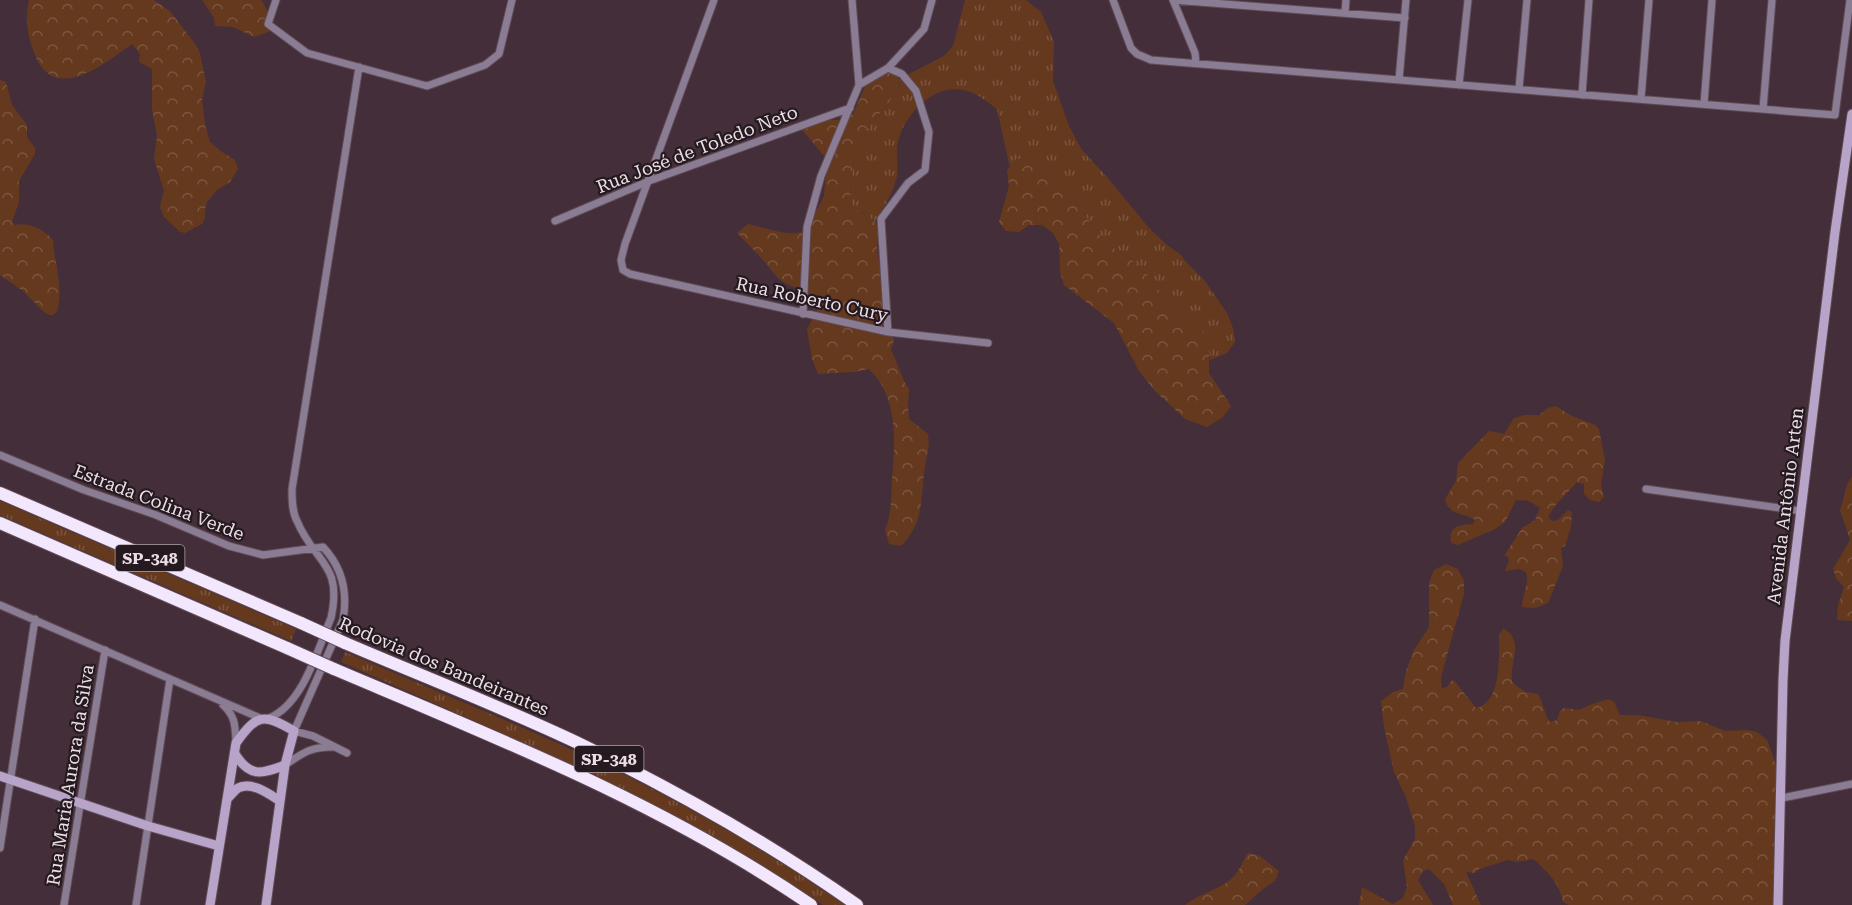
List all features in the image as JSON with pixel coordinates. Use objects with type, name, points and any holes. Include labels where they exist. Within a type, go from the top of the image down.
[{"type":"highway","name":"Rodovia dos Bandeirantes","points":[[0,493],[577,743],[741,830],[857,905]]},
{"type":"highway","name":"SP-348","points":[[0,523],[506,742],[622,796],[721,849],[811,905]]},
{"type":"street","points":[[276,0],[268,24],[307,53],[427,86],[485,65],[500,54],[512,0]]},
{"type":"street","points":[[649,181],[714,0]]},
{"type":"street","points":[[803,314],[807,227],[821,176],[859,85],[852,0]]},
{"type":"street","points":[[859,85],[888,68],[924,29],[932,0]]},
{"type":"street","points":[[1113,0],[1131,48],[1137,54],[1150,60],[1835,115],[1850,0]]},
{"type":"street","points":[[1196,63],[1195,53],[1173,0],[1224,2],[1405,18]]},
{"type":"street","points":[[1284,0],[1284,9]]},
{"type":"street","points":[[1345,13],[1346,0]]},
{"type":"street","points":[[1399,80],[1406,0]]},
{"type":"street","points":[[1459,85],[1468,0]]},
{"type":"street","points":[[1519,90],[1527,0]]},
{"type":"street","points":[[1582,95],[1589,0]]},
{"type":"street","points":[[1641,99],[1649,0]]},
{"type":"street","points":[[1704,104],[1712,0]]},
{"type":"street","points":[[1763,109],[1772,0]]},
{"type":"street","points":[[236,742],[246,727],[280,713],[299,692],[331,618],[334,598],[332,578],[324,561],[312,547],[296,520],[292,489],[359,67]]},
{"type":"street","points":[[888,68],[902,74],[916,92],[929,132],[925,170],[908,183],[881,219],[888,332]]},
{"type":"street","name":"Rua José de Toledo Neto","points":[[555,221],[649,181],[850,108]]},
{"type":"street","name":"Avenida Antônio Arten","points":[[1779,905],[1783,680],[1834,232],[1852,114]]},
{"type":"street","name":"Rua Roberto Cury","points":[[649,181],[621,260],[623,270],[630,274],[888,332],[988,343]]},
{"type":"street","name":"Estrada Colina Verde","points":[[0,455],[84,490],[156,515],[229,546],[263,555],[312,547]]},
{"type":"street","points":[[1646,489],[1801,511]]},
{"type":"street","points":[[266,905],[285,765],[294,731],[343,620],[343,581],[333,558],[323,547],[312,547]]},
{"type":"street","points":[[0,604],[216,699],[294,731],[313,736],[347,753]]},
{"type":"street","points":[[0,848],[5,778],[35,619]]},
{"type":"street","name":"Rua Maria Aurora da Silva","points":[[64,905],[105,650]]},
{"type":"street","points":[[136,905],[170,679]]},
{"type":"street","points":[[210,905],[236,742],[231,712],[216,699]]},
{"type":"street","points":[[235,754],[242,765],[255,772],[272,770],[285,765],[306,750],[334,747]]},
{"type":"street","points":[[5,778],[148,826],[219,846]]},
{"type":"street","points":[[1782,798],[1852,784]]},
{"type":"street","points":[[227,799],[238,788],[249,786],[265,791],[280,801]]},
{"type":"green space","points":[[29,0],[154,0],[170,11],[200,53],[206,82],[202,99],[205,125],[210,142],[235,160],[238,169],[230,182],[217,190],[207,202],[202,224],[185,233],[180,232],[164,217],[160,207],[164,191],[154,159],[157,136],[152,109],[152,69],[139,62],[140,54],[132,44],[95,69],[81,75],[67,79],[55,77],[44,70],[32,48],[27,22]]},
{"type":"green space","points":[[202,0],[261,0],[271,19],[271,31],[254,37],[233,27],[215,26],[214,18]]},
{"type":"green space","points":[[965,0],[1026,0],[1041,12],[1054,42],[1053,81],[1069,126],[1082,150],[1149,228],[1180,254],[1205,281],[1227,313],[1233,328],[1235,342],[1227,353],[1210,360],[1205,334],[1172,312],[1151,278],[1094,230],[1082,209],[1050,172],[1027,157],[1015,160],[1010,168],[997,109],[970,92],[958,89],[936,94],[926,100],[909,117],[899,138],[897,175],[894,186],[875,221],[852,207],[851,186],[854,163],[866,131],[895,94],[901,82],[899,79],[944,56],[953,46]]},
{"type":"green space","points":[[883,67],[894,72],[901,81],[892,99],[866,131],[861,141],[854,163],[851,197],[852,207],[876,222],[882,287],[894,340],[891,350],[909,389],[909,419],[928,434],[918,519],[909,537],[901,546],[889,544],[885,530],[891,505],[894,450],[893,421],[886,393],[879,380],[869,369],[818,374],[812,359],[807,329],[819,307],[810,294],[778,278],[737,233],[748,224],[786,233],[810,230],[824,196],[827,159],[801,129],[825,120],[841,120],[853,114],[872,76]]},
{"type":"green space","points":[[0,80],[6,82],[12,105],[27,125],[27,137],[35,148],[35,154],[19,181],[19,202],[12,222],[15,225],[36,227],[53,240],[59,296],[56,313],[51,315],[45,313],[23,291],[0,275]]},
{"type":"green space","points":[[1027,157],[1060,181],[1082,209],[1094,230],[1151,278],[1172,312],[1206,334],[1209,348],[1209,373],[1231,406],[1223,417],[1207,427],[1185,419],[1155,391],[1139,371],[1114,323],[1064,285],[1060,272],[1059,244],[1053,233],[1042,225],[1029,225],[1019,232],[1006,231],[999,222],[1009,186],[1007,171],[1015,160]]},
{"type":"green space","points":[[1556,406],[1599,429],[1605,460],[1601,485],[1604,497],[1599,502],[1590,500],[1584,494],[1584,484],[1577,482],[1555,506],[1548,517],[1552,521],[1558,520],[1568,510],[1572,512],[1571,527],[1565,546],[1561,548],[1563,566],[1548,603],[1535,608],[1522,607],[1527,581],[1526,572],[1519,569],[1505,571],[1509,560],[1507,556],[1504,556],[1522,528],[1535,520],[1540,508],[1529,501],[1516,500],[1505,522],[1495,529],[1458,545],[1451,543],[1453,530],[1459,526],[1473,524],[1475,520],[1453,511],[1445,499],[1456,481],[1458,463],[1489,431],[1504,434],[1514,418],[1539,415],[1548,408]]},
{"type":"green space","points":[[1852,477],[1852,621],[1837,620],[1838,605],[1844,587],[1836,578],[1833,569],[1850,540],[1840,510],[1846,488]]},
{"type":"green space","points":[[0,501],[296,629],[291,641],[0,515]]},
{"type":"green space","points":[[1446,564],[1458,569],[1464,581],[1464,594],[1441,678],[1442,688],[1447,687],[1453,679],[1476,708],[1491,697],[1495,688],[1499,665],[1499,634],[1504,629],[1514,640],[1515,646],[1512,682],[1525,692],[1538,694],[1550,722],[1557,720],[1560,711],[1564,708],[1579,710],[1609,699],[1614,702],[1620,715],[1638,715],[1677,722],[1701,721],[1725,731],[1757,732],[1767,740],[1776,765],[1780,905],[1569,905],[1563,902],[1555,882],[1532,859],[1518,862],[1508,860],[1479,869],[1475,873],[1466,872],[1481,905],[1453,905],[1444,884],[1429,869],[1423,871],[1418,880],[1433,905],[1359,905],[1362,887],[1393,904],[1403,898],[1407,887],[1403,860],[1415,839],[1415,826],[1405,795],[1394,772],[1381,701],[1393,692],[1403,689],[1406,671],[1414,650],[1429,627],[1429,582],[1434,570]]},
{"type":"green space","points":[[345,652],[613,769],[731,833],[845,905],[823,905],[742,854],[633,794],[341,662]]},
{"type":"green space","points":[[1248,853],[1260,856],[1279,871],[1275,881],[1245,905],[1185,905],[1232,878]]}]
